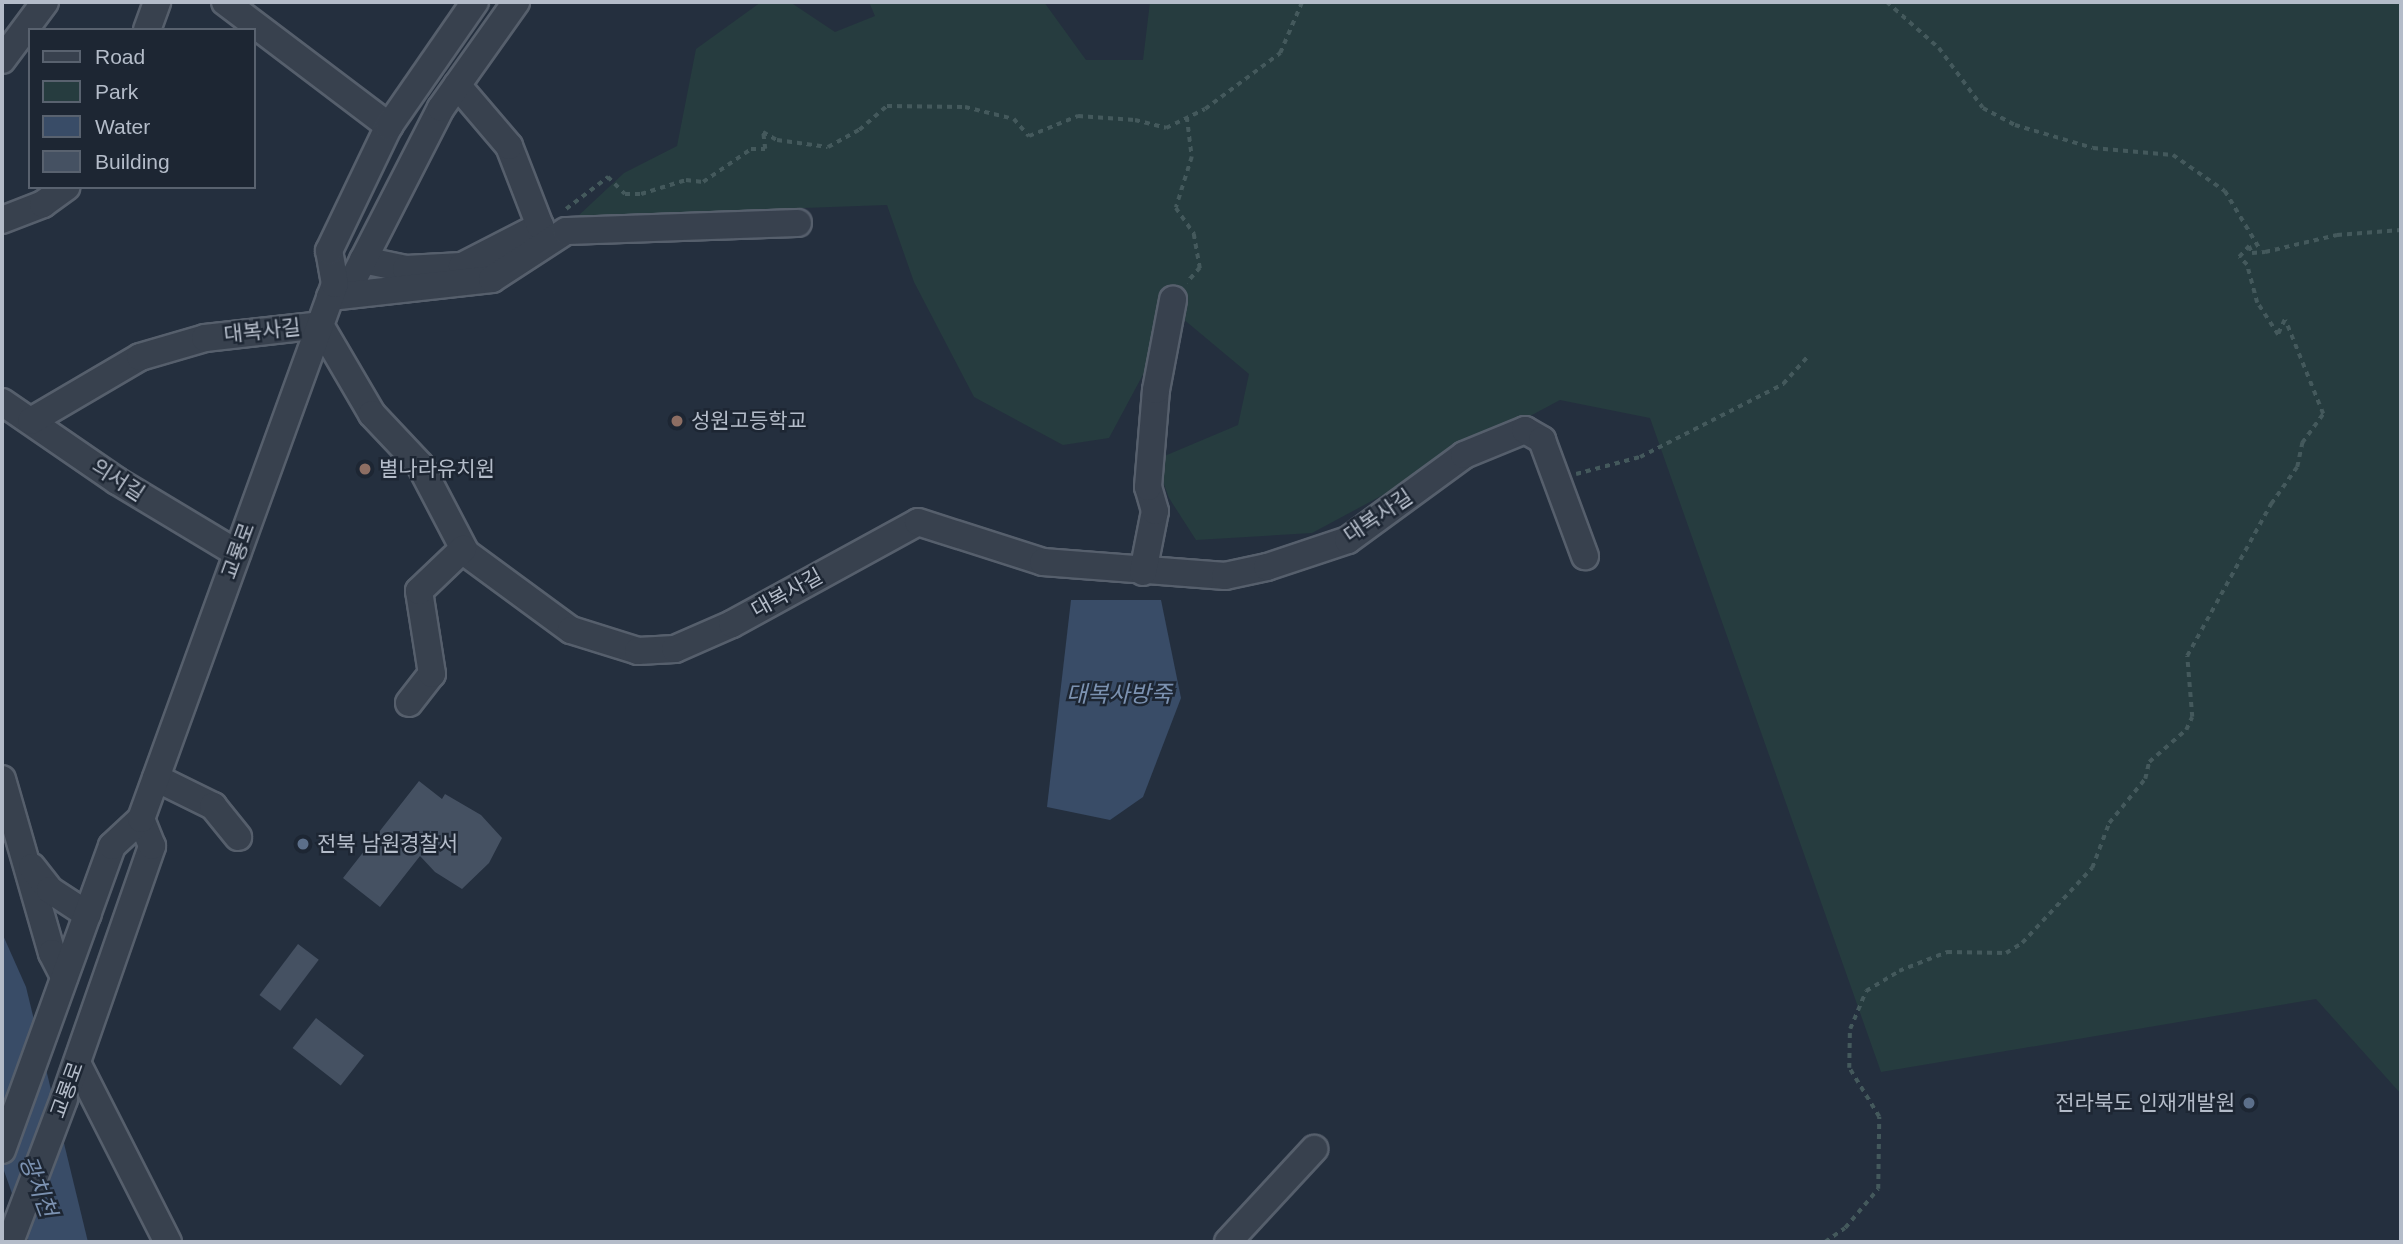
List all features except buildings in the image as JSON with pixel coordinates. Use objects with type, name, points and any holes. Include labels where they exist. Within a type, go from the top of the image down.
[{"type":"street","points":[[2,60],[45,2]]},
{"type":"street","points":[[148,28],[157,2]]},
{"type":"street","points":[[225,2],[389,126]]},
{"type":"street","points":[[333,290],[328,251],[389,126],[475,2]]},
{"type":"street","points":[[333,290],[357,274],[457,85],[516,2]]},
{"type":"street","points":[[363,260],[406,270],[462,266],[540,226],[509,146],[457,85]]},
{"type":"street","points":[[2,220],[43,204],[62,189]]},
{"type":"street","points":[[333,290],[492,279],[566,231],[798,223]]},
{"type":"street","name":"교룡로","points":[[2,1150],[112,846],[141,819],[333,290]]},
{"type":"street","points":[[1143,572],[1155,511],[1148,487],[1157,390],[1173,300]]},
{"type":"street","name":"대복사길","points":[[32,421],[140,357],[205,338],[320,325],[372,414],[420,465],[463,549],[506,586],[571,630],[638,651],[675,649],[732,624],[918,522],[1043,562],[1143,572],[1226,576],[1348,540],[1464,455],[1525,430],[1542,440],[1585,556]]},
{"type":"street","name":"의서길","points":[[2,402],[117,481],[237,554]]},
{"type":"street","points":[[409,703],[432,674],[419,591],[463,549]]},
{"type":"street","points":[[156,778],[213,806],[238,837]]},
{"type":"street","points":[[2,779],[52,953],[64,977]]},
{"type":"street","name":"교룡로","points":[[10,1242],[77,1063],[152,846],[141,819]]},
{"type":"street","points":[[26,860],[50,890],[88,915]]},
{"type":"street","points":[[77,1063],[168,1242]]},
{"type":"street","points":[[1228,1242],[1314,1149]]},
{"type":"path","points":[[540,226],[608,177],[625,194],[641,194],[685,180],[702,182],[751,149],[765,149],[763,132],[777,140],[828,147],[859,130],[887,106],[965,107],[1014,119],[1029,136],[1077,116],[1135,120],[1166,128],[1205,109],[1280,52],[1302,2]]},
{"type":"path","points":[[1887,2],[1939,48],[1983,108],[2015,125],[2093,148],[2173,155],[2225,191],[2261,251]]},
{"type":"path","points":[[1173,300],[1200,268],[1194,234],[1176,208],[1192,157],[1187,117]]},
{"type":"path","points":[[1825,1242],[1845,1228],[1878,1189],[1879,1117],[1849,1068],[1850,1029],[1866,991],[1899,971],[1947,952],[2006,953],[2022,943],[2092,868],[2109,823],[2145,779],[2149,762],[2186,730],[2192,717],[2187,656],[2271,505],[2297,467],[2302,443],[2323,414],[2285,320],[2278,335],[2257,303],[2247,265],[2239,257],[2249,246],[2252,253],[2337,235],[2401,230]]},
{"type":"path","points":[[1558,480],[1640,457],[1783,384],[1808,356]]},
{"type":"green space","points":[[761,2],[790,2],[835,32],[875,16],[869,2],[1044,2],[1086,60],[1143,60],[1150,2],[2401,2],[2401,1094],[2316,999],[1881,1072],[1650,418],[1560,400],[1312,533],[1196,540],[1169,498],[1155,460],[1238,425],[1249,374],[1176,313],[1109,438],[1063,445],[974,397],[914,282],[887,205],[578,216],[624,173],[677,146],[696,49]]},
{"type":"water","name":"대복사방죽","points":[[1071,600],[1161,600],[1181,698],[1143,797],[1110,820],[1047,807]]},
{"type":"water","name":"광치천","points":[[2,933],[26,987],[88,1242],[29,1242],[2,1165]]},
{"type":"place","name":"성원고등학교","points":[[677,421]]},
{"type":"place","name":"별나라유치원","points":[[365,469]]},
{"type":"place","name":"전북 남원경찰서","points":[[303,844]]},
{"type":"place","name":"전라북도 인재개발원","points":[[2249,1103]]}]
